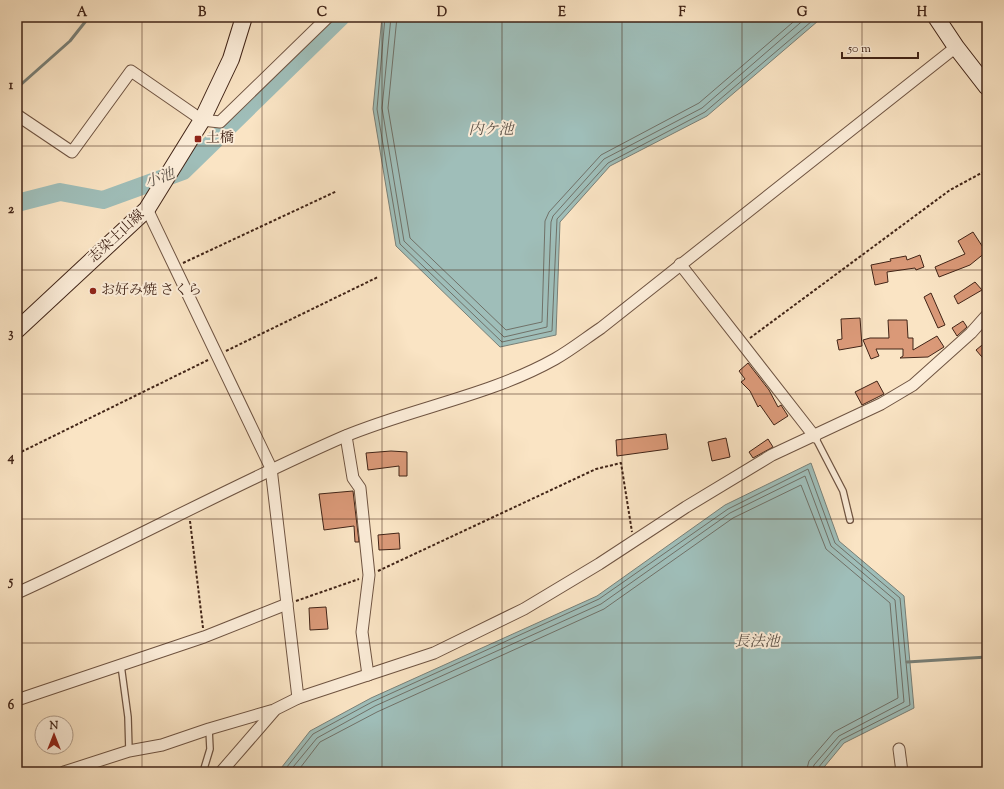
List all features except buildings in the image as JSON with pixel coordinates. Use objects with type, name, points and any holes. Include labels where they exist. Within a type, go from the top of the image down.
[{"type":"main road","name":"志染土山線","points":[[17,330],[147,209],[202,120],[231,60],[244,17]]},
{"type":"main road","points":[[940,18],[956,47],[987,87]]},
{"type":"street","points":[[17,114],[72,152],[131,71],[202,120],[220,122],[328,17]]},
{"type":"street","points":[[17,593],[189,511],[271,468],[346,436],[506,381],[555,359],[601,328],[956,47]]},
{"type":"street","points":[[147,209],[271,468],[298,698]]},
{"type":"street","points":[[680,264],[814,437]]},
{"type":"street","points":[[64,772],[129,751],[162,745],[209,729],[274,710],[298,698],[434,653],[524,609],[772,455],[814,437],[882,404],[913,385],[971,333],[987,315]]},
{"type":"street","points":[[346,436],[353,478],[360,488],[369,575],[362,632],[368,675]]},
{"type":"street","points":[[17,700],[204,637],[287,604]]},
{"type":"street","points":[[221,772],[274,710]]},
{"type":"street","points":[[899,749],[902,772]]},
{"type":"lane","points":[[814,437],[843,491],[850,520]]},
{"type":"lane","points":[[121,665],[128,717],[129,751]]},
{"type":"lane","points":[[203,772],[210,749],[209,729]]},
{"type":"path","points":[[743,344],[950,190],[987,170]]},
{"type":"path","points":[[175,267],[337,191]]},
{"type":"path","points":[[17,454],[378,277]]},
{"type":"path","points":[[287,604],[369,575],[596,469],[621,463],[633,542]]},
{"type":"path","points":[[189,511],[204,637]]},
{"type":"water","name":"内ケ池","points":[[382,17],[815,17],[818,21],[707,116],[610,166],[560,222],[556,335],[500,347],[396,246],[373,109]]},
{"type":"water","name":"長法池","points":[[811,463],[839,541],[904,596],[914,708],[844,743],[820,772],[278,772],[310,731],[371,698],[597,596],[725,505]]},
{"type":"waterway","points":[[17,88],[70,41],[89,17]]},
{"type":"waterway","name":"小池","points":[[17,203],[60,192],[103,200],[183,171],[341,17]]},
{"type":"waterway","points":[[907,662],[987,657]]},
{"type":"place","name":"土橋","points":[[198,139]]},
{"type":"place","name":"お好み焼 さくら","points":[[93,291]]}]
